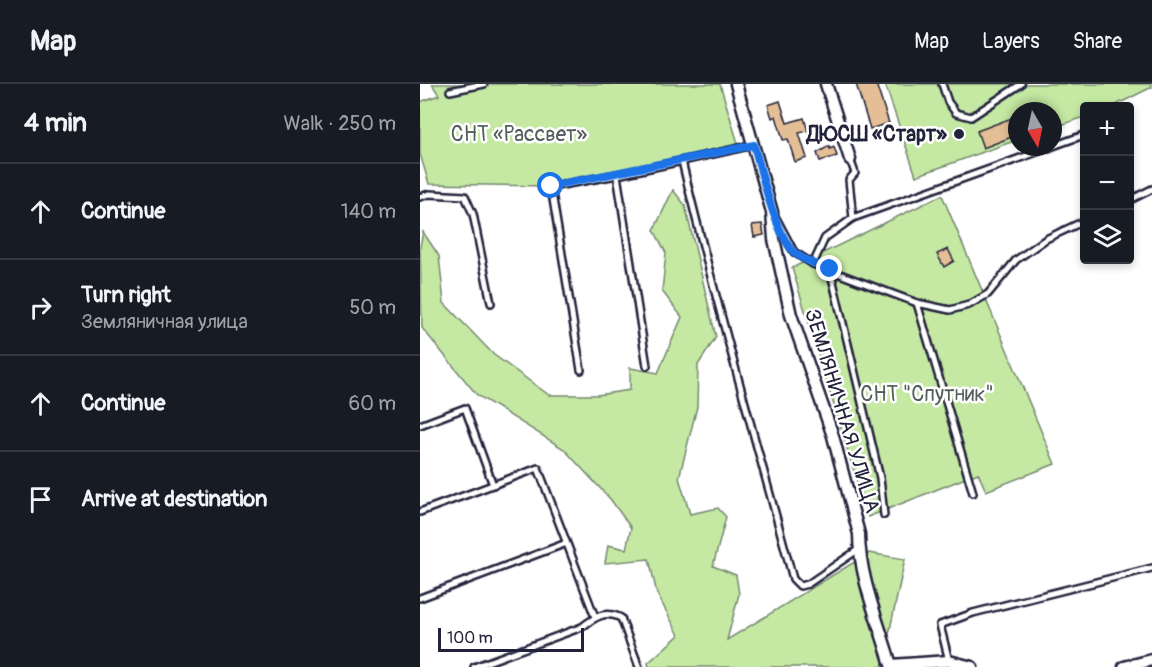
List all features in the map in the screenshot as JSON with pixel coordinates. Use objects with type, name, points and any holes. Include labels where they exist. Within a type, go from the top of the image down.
[{"type":"street","name":"ЗЕМЛЯНИЧНАЯ УЛИЦА","points":[[735,84],[772,212],[774,239],[791,315],[833,436],[859,534],[859,549],[891,666]]},
{"type":"street","points":[[826,84],[850,159]]},
{"type":"street","points":[[1124,667],[1152,660]]},
{"type":"street","points":[[891,666],[949,661],[972,667]]},
{"type":"lane","points":[[450,91],[484,84]]},
{"type":"lane","points":[[942,84],[948,102],[956,113],[971,117],[1021,84]]},
{"type":"lane","points":[[1062,143],[1080,136]]},
{"type":"lane","points":[[581,370],[551,186],[617,175],[754,145]]},
{"type":"lane","points":[[813,264],[825,238],[853,218],[1027,156]]},
{"type":"lane","points":[[850,159],[855,172],[849,180],[853,218]]},
{"type":"lane","points":[[682,161],[711,285],[748,407],[793,579],[800,586],[808,584],[859,549]]},
{"type":"lane","points":[[617,175],[647,366]]},
{"type":"lane","points":[[1134,198],[1152,189]]},
{"type":"lane","points":[[420,197],[429,194],[465,196],[474,213],[491,303]]},
{"type":"lane","points":[[772,212],[794,252],[813,264],[917,303],[950,310],[969,306],[988,294],[1016,260],[1046,239],[1080,223]]},
{"type":"lane","points":[[830,269],[880,478],[884,515]]},
{"type":"lane","points":[[917,303],[973,493]]},
{"type":"lane","points":[[420,424],[465,408],[493,485]]},
{"type":"lane","points":[[420,512],[538,468],[564,544],[595,617]]},
{"type":"lane","points":[[420,598],[564,544]]},
{"type":"lane","points":[[949,661],[940,625],[973,614],[1152,568]]},
{"type":"lane","points":[[474,667],[582,627],[595,617],[611,613],[621,618],[639,667]]},
{"type":"green space","name":"СНТ «Рассвет»","points":[[432,84],[720,84],[740,150],[550,186],[429,184],[420,154],[420,102],[439,95]]},
{"type":"green space","name":"ДЮСШ «Старт»","points":[[885,84],[1152,84],[1152,87],[1122,102],[1080,102],[1080,118],[1062,125],[1062,102],[1008,102],[1008,143],[916,176]]},
{"type":"green space","points":[[673,190],[685,205],[716,337],[698,365],[697,407],[679,478],[690,514],[718,508],[726,517],[713,566],[736,575],[739,594],[727,640],[869,553],[905,559],[882,667],[649,667],[648,663],[679,635],[657,594],[649,559],[605,563],[608,545],[626,549],[631,528],[611,500],[564,449],[477,395],[422,328],[420,246],[423,232],[439,256],[444,303],[494,355],[549,395],[597,395],[630,390],[630,368],[658,373],[682,317],[662,291],[666,253],[654,230]]},
{"type":"green space","name":"СНТ \"Спутник\"","points":[[942,195],[1055,464],[986,491],[978,473],[868,517],[792,268]]},
{"type":"building","points":[[856,84],[876,84],[889,123],[870,129]]},
{"type":"building","points":[[780,101],[787,123],[804,118],[808,131],[799,133],[807,158],[795,162],[788,139],[783,140],[776,116],[772,118],[768,105]]},
{"type":"building","points":[[1008,119],[1008,138],[983,148],[977,131]]},
{"type":"building","points":[[829,146],[830,149],[834,147],[837,156],[820,161],[817,153]]},
{"type":"building","points":[[762,224],[764,235],[754,237],[752,225]]},
{"type":"building","points":[[948,249],[954,261],[944,267],[937,254]]},
{"type":"place","name":"ДЮСШ «Старт»","points":[[959,134]]},
{"type":"route","points":[[551,186],[617,175],[754,145],[772,212],[794,252],[813,264],[830,269]]}]
